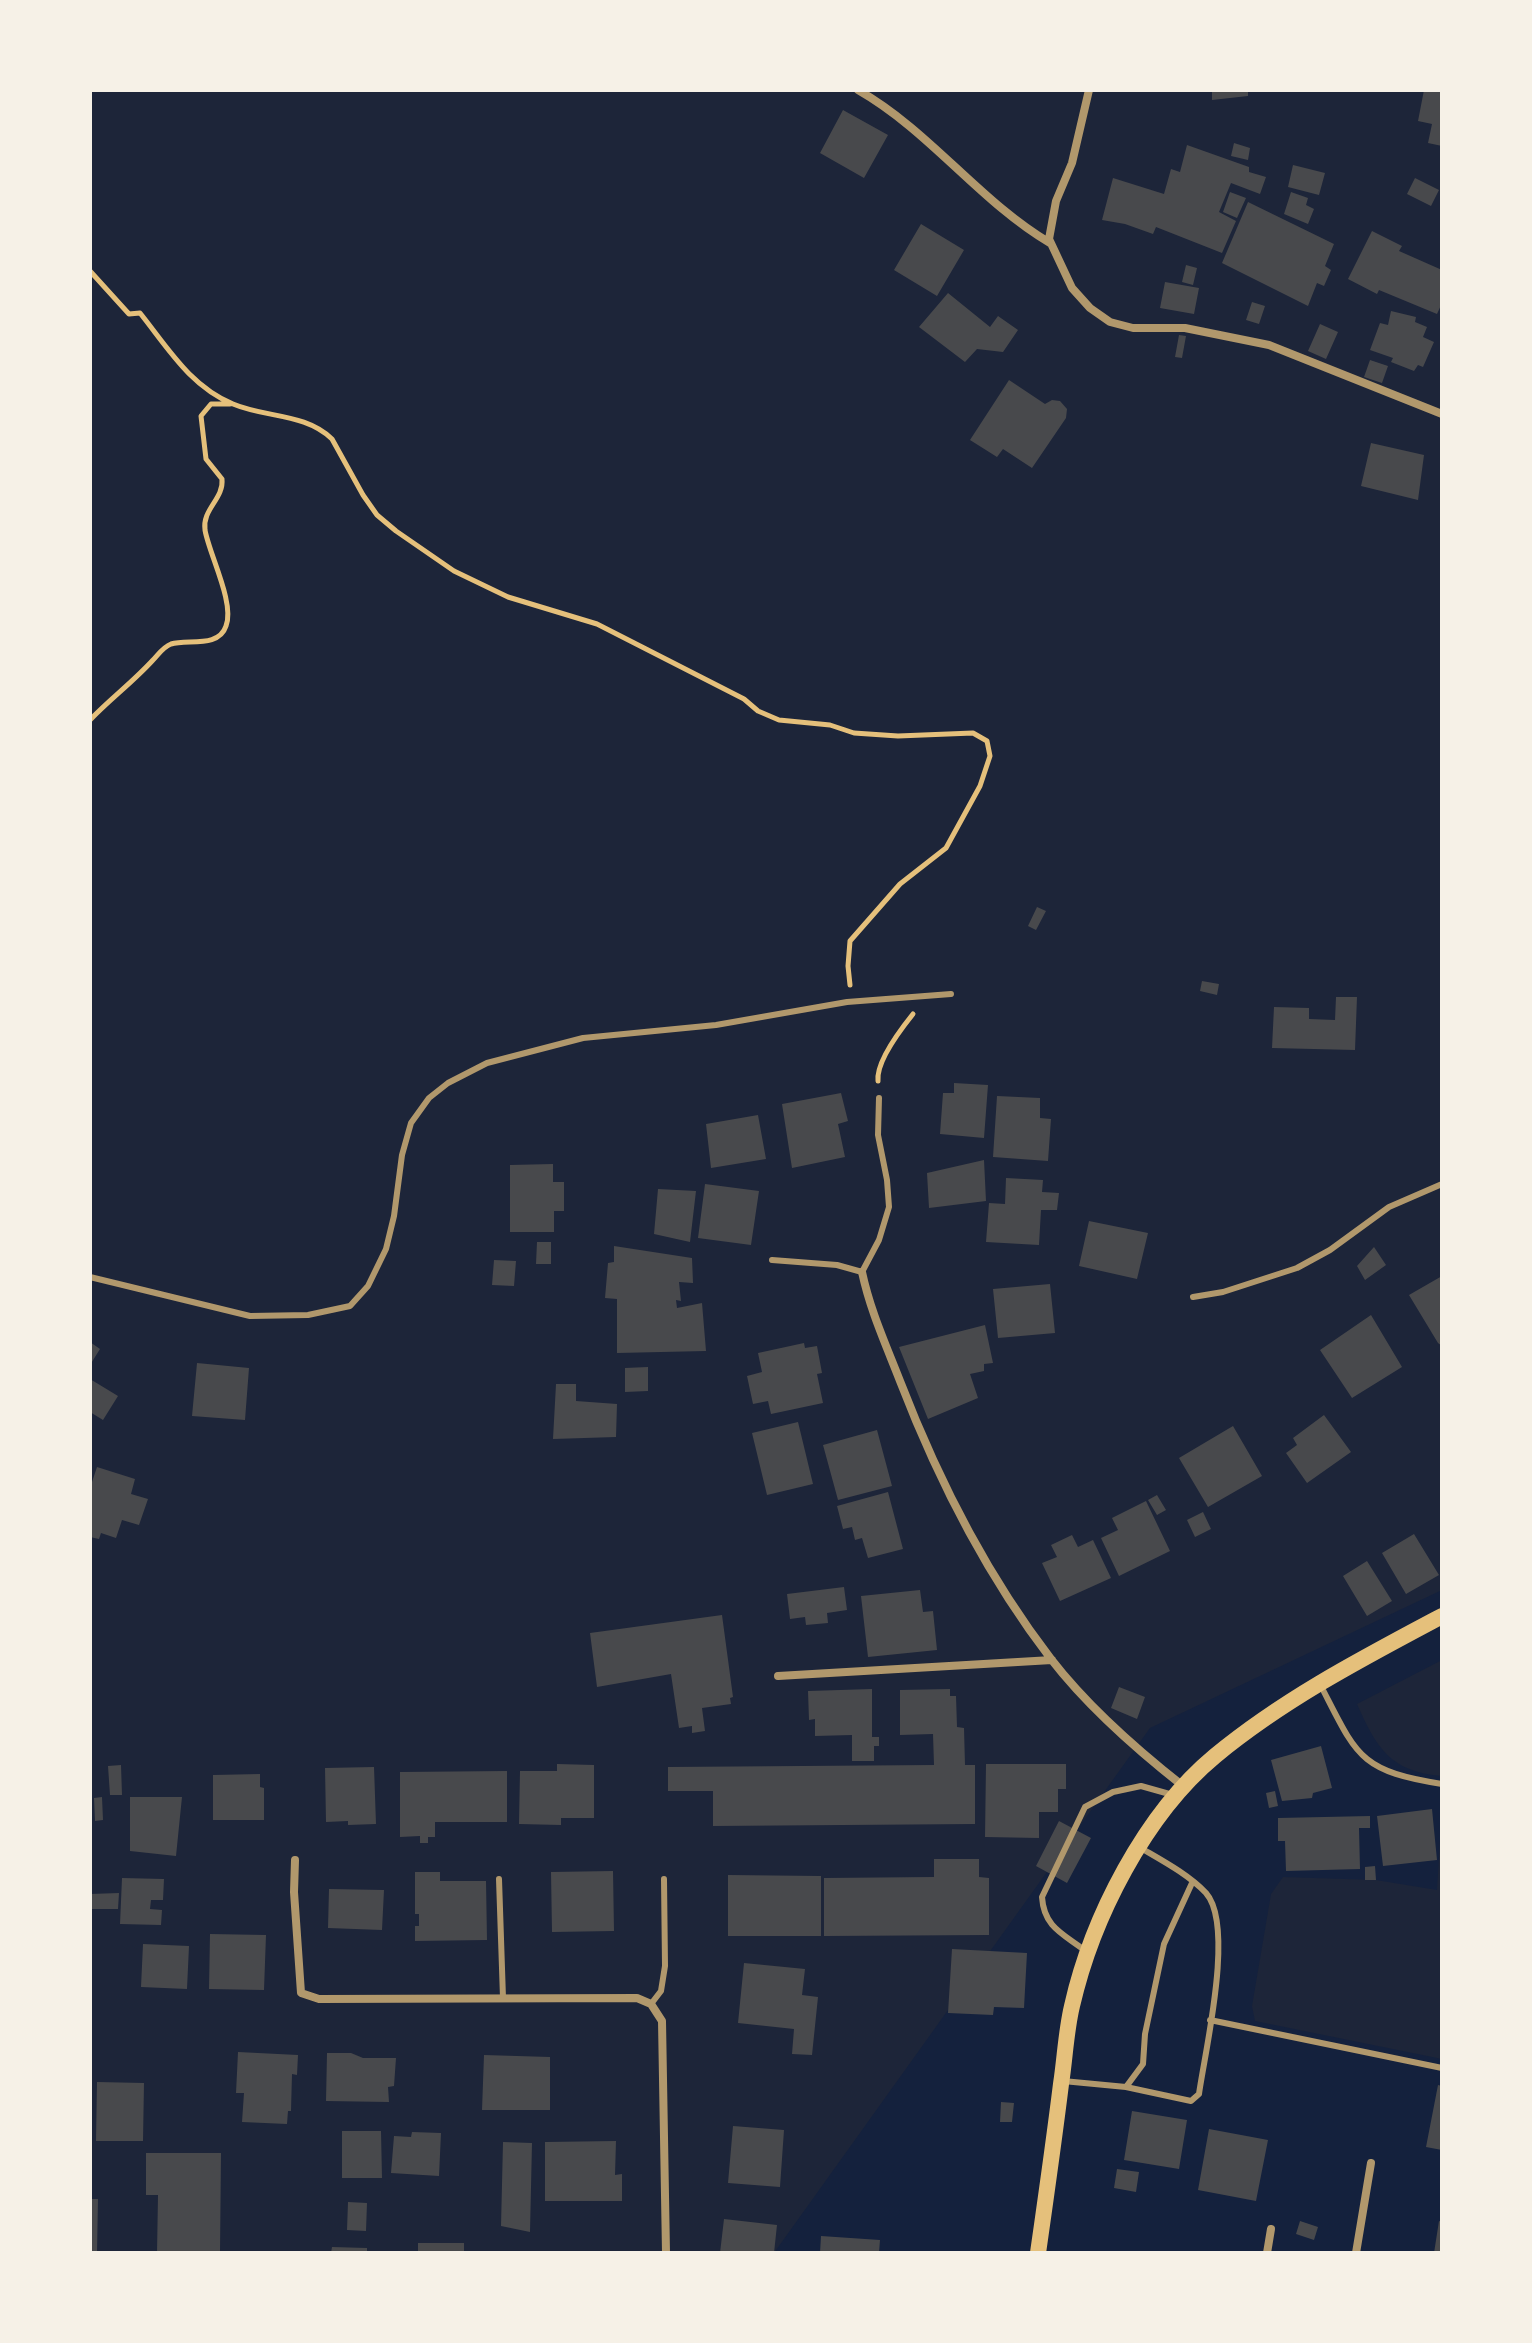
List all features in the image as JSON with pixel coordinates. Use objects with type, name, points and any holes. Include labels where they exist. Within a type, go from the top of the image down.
[{"type":"main road","points":[[1038,2253],[1071,2008],[1087,1952],[1114,1888],[1139,1847],[1179,1791],[1225,1749],[1320,1682],[1442,1616]]},
{"type":"street","points":[[858,90],[895,114],[1020,225],[1050,243],[1072,288],[1090,308],[1110,322],[1133,328],[1185,328],[1269,345],[1442,414]]},
{"type":"street","points":[[1050,243],[1056,201],[1072,163],[1089,90]]},
{"type":"street","points":[[862,1272],[868,1300],[913,1416],[960,1517],[1052,1660],[1179,1791]]},
{"type":"street","points":[[778,1676],[1052,1660]]},
{"type":"street","points":[[295,1860],[294,1892],[301,1993],[319,1999],[637,1998],[651,2004],[662,2021],[666,2253]]},
{"type":"street","points":[[1356,2253],[1371,2163]]},
{"type":"street","points":[[1267,2253],[1271,2229]]},
{"type":"lane","points":[[90,1277],[250,1316],[308,1315],[350,1306],[368,1286],[386,1249],[402,1155],[411,1123],[429,1098],[448,1083],[487,1063],[583,1038],[716,1025],[847,1002],[951,994]]},
{"type":"lane","points":[[772,1260],[837,1265],[862,1272],[879,1240],[889,1207],[878,1135],[879,1098]]},
{"type":"lane","points":[[1193,1297],[1223,1292],[1297,1268],[1330,1250],[1389,1207],[1442,1184]]},
{"type":"lane","points":[[1320,1682],[1347,1739],[1374,1767],[1401,1777],[1442,1784]]},
{"type":"lane","points":[[1087,1952],[1048,1922],[1043,1912],[1042,1897],[1085,1807],[1113,1792],[1141,1786],[1179,1791]]},
{"type":"lane","points":[[1062,2081],[1126,2087],[1191,2101],[1199,2094],[1220,1946],[1218,1919],[1207,1894],[1139,1847]]},
{"type":"lane","points":[[499,1879],[503,1998]]},
{"type":"lane","points":[[651,2004],[661,1991],[665,1966],[664,1879]]},
{"type":"lane","points":[[1126,2087],[1143,2064],[1145,2034],[1164,1944],[1192,1883]]},
{"type":"lane","points":[[1210,2020],[1442,2068]]},
{"type":"path","points":[[90,271],[129,314],[140,313],[163,347],[191,377],[231,404],[307,422],[325,432],[377,515],[426,553],[470,580],[508,597],[597,624],[744,699],[769,717],[830,725],[873,735],[973,733],[987,741],[990,756],[980,786],[946,848],[900,884],[850,941],[847,1002]]},
{"type":"path","points":[[90,720],[126,689],[165,647],[201,643],[223,632],[228,623],[221,580],[205,527],[210,508],[221,493],[222,479],[206,459],[201,416],[211,404],[231,404]]},
{"type":"path","points":[[879,1098],[877,1073],[899,1030],[924,996]]},
{"type":"shaded area","points":[[90,90],[1442,90],[1442,1590],[1150,1728],[774,2253],[90,2253]]},
{"type":"shaded area","points":[[1442,1660],[1442,1776],[1409,1769],[1387,1755],[1371,1733],[1357,1704]]},
{"type":"shaded area","points":[[1442,1808],[1442,2059],[1255,2021],[1252,2006],[1271,1894],[1283,1877],[1376,1880],[1437,1890]]},
{"type":"building","points":[[1212,90],[1248,90],[1248,96],[1212,100]]},
{"type":"building","points":[[1424,90],[1442,90],[1442,146],[1428,143],[1432,124],[1418,121]]},
{"type":"building","points":[[843,110],[888,135],[864,178],[820,153]]},
{"type":"building","points":[[1234,143],[1250,148],[1248,160],[1231,156]]},
{"type":"building","points":[[1187,145],[1249,167],[1249,172],[1266,177],[1260,194],[1231,183],[1219,212],[1236,221],[1222,253],[1156,227],[1153,234],[1102,220],[1113,178],[1164,194],[1171,169],[1180,172]]},
{"type":"building","points":[[1293,165],[1325,173],[1319,195],[1288,187]]},
{"type":"building","points":[[1415,178],[1439,190],[1431,206],[1407,194]]},
{"type":"building","points":[[1230,192],[1246,198],[1237,218],[1223,212]]},
{"type":"building","points":[[1291,192],[1308,198],[1306,205],[1314,209],[1308,224],[1284,214]]},
{"type":"building","points":[[1248,202],[1334,244],[1325,266],[1331,270],[1324,286],[1317,283],[1308,306],[1222,263]]},
{"type":"building","points":[[921,224],[964,250],[937,296],[894,270]]},
{"type":"building","points":[[1372,231],[1402,246],[1399,251],[1442,270],[1442,303],[1437,314],[1379,290],[1377,294],[1348,279]]},
{"type":"building","points":[[1186,265],[1197,268],[1193,285],[1182,282]]},
{"type":"building","points":[[1165,282],[1199,288],[1194,314],[1160,308]]},
{"type":"building","points":[[948,293],[990,327],[998,316],[1018,330],[1003,352],[977,349],[965,362],[919,327]]},
{"type":"building","points":[[1252,302],[1265,306],[1259,324],[1246,320]]},
{"type":"building","points":[[1391,311],[1416,317],[1415,322],[1427,327],[1423,337],[1434,342],[1423,367],[1418,365],[1414,371],[1391,362],[1393,358],[1370,350],[1380,323],[1388,325]]},
{"type":"building","points":[[1320,324],[1338,332],[1326,359],[1308,351]]},
{"type":"building","points":[[1179,335],[1186,336],[1182,358],[1175,357]]},
{"type":"building","points":[[1370,360],[1388,366],[1382,383],[1364,377]]},
{"type":"building","points":[[1009,380],[1045,404],[1052,400],[1060,401],[1067,409],[1066,418],[1032,468],[1003,449],[997,457],[970,440]]},
{"type":"building","points":[[1371,443],[1424,455],[1418,500],[1361,486]]},
{"type":"building","points":[[1037,907],[1046,911],[1036,930],[1028,926]]},
{"type":"building","points":[[1202,981],[1219,984],[1217,995],[1200,991]]},
{"type":"building","points":[[1336,997],[1357,997],[1355,1050],[1272,1048],[1274,1007],[1309,1008],[1309,1019],[1335,1020]]},
{"type":"building","points":[[954,1083],[988,1085],[984,1138],[940,1134],[943,1093],[954,1093]]},
{"type":"building","points":[[841,1093],[848,1121],[838,1124],[845,1157],[792,1168],[782,1104]]},
{"type":"building","points":[[997,1096],[1040,1098],[1040,1118],[1051,1119],[1048,1161],[993,1157]]},
{"type":"building","points":[[758,1115],[766,1159],[711,1168],[706,1124]]},
{"type":"building","points":[[984,1160],[986,1201],[929,1208],[927,1173]]},
{"type":"building","points":[[553,1164],[553,1182],[564,1182],[564,1211],[554,1211],[554,1232],[510,1232],[510,1165]]},
{"type":"building","points":[[1006,1178],[1043,1180],[1042,1192],[1059,1193],[1057,1210],[1041,1210],[1039,1245],[986,1242],[989,1203],[1005,1204]]},
{"type":"building","points":[[705,1184],[759,1191],[751,1245],[698,1238]]},
{"type":"building","points":[[658,1189],[696,1191],[690,1242],[654,1234]]},
{"type":"building","points":[[1089,1221],[1148,1233],[1137,1279],[1079,1266]]},
{"type":"building","points":[[537,1242],[551,1242],[551,1264],[536,1264]]},
{"type":"building","points":[[614,1246],[692,1258],[693,1283],[679,1282],[681,1301],[676,1300],[677,1308],[702,1303],[706,1351],[617,1353],[617,1299],[605,1298],[608,1263],[614,1262]]},
{"type":"building","points":[[1374,1247],[1386,1265],[1365,1280],[1357,1266]]},
{"type":"building","points":[[494,1260],[516,1261],[514,1286],[492,1285]]},
{"type":"building","points":[[1442,1276],[1442,1346],[1409,1295]]},
{"type":"building","points":[[1050,1284],[1055,1333],[998,1338],[993,1289]]},
{"type":"building","points":[[1371,1315],[1402,1367],[1352,1398],[1320,1350]]},
{"type":"building","points":[[985,1325],[993,1363],[984,1364],[984,1371],[970,1374],[978,1398],[928,1419],[899,1347]]},
{"type":"building","points":[[90,1342],[100,1349],[90,1365]]},
{"type":"building","points":[[804,1343],[805,1348],[817,1346],[822,1373],[817,1374],[823,1403],[771,1414],[768,1401],[753,1404],[747,1376],[762,1372],[758,1353]]},
{"type":"building","points":[[197,1363],[249,1368],[245,1420],[192,1416]]},
{"type":"building","points":[[648,1367],[648,1391],[625,1392],[625,1368]]},
{"type":"building","points":[[90,1379],[118,1396],[103,1420],[90,1412]]},
{"type":"building","points":[[556,1384],[576,1384],[576,1401],[617,1404],[616,1437],[553,1439]]},
{"type":"building","points":[[1324,1415],[1351,1452],[1307,1483],[1286,1453],[1297,1445],[1293,1438]]},
{"type":"building","points":[[798,1422],[813,1484],[767,1495],[752,1433]]},
{"type":"building","points":[[1233,1426],[1262,1476],[1208,1507],[1179,1458]]},
{"type":"building","points":[[877,1430],[892,1486],[838,1500],[823,1445]]},
{"type":"building","points":[[97,1467],[135,1479],[131,1494],[148,1499],[139,1525],[122,1520],[116,1538],[101,1533],[99,1539],[90,1537],[90,1488]]},
{"type":"building","points":[[888,1492],[903,1549],[868,1558],[862,1538],[855,1540],[852,1527],[843,1529],[837,1506]]},
{"type":"building","points":[[1157,1495],[1166,1510],[1157,1515],[1148,1500]]},
{"type":"building","points":[[1146,1501],[1170,1551],[1119,1576],[1101,1538],[1118,1530],[1112,1518]]},
{"type":"building","points":[[1203,1512],[1211,1529],[1195,1537],[1187,1520]]},
{"type":"building","points":[[1414,1534],[1439,1575],[1406,1594],[1382,1553]]},
{"type":"building","points":[[1072,1535],[1078,1547],[1093,1540],[1111,1578],[1060,1601],[1042,1563],[1057,1557],[1051,1545]]},
{"type":"building","points":[[1367,1561],[1392,1601],[1367,1616],[1343,1576]]},
{"type":"building","points":[[844,1587],[847,1610],[827,1613],[828,1623],[806,1625],[805,1617],[790,1619],[787,1594]]},
{"type":"building","points":[[920,1590],[923,1612],[933,1611],[937,1650],[868,1657],[861,1596]]},
{"type":"building","points":[[722,1615],[733,1697],[730,1698],[731,1704],[702,1708],[705,1731],[692,1733],[692,1726],[679,1728],[671,1674],[597,1687],[590,1633]]},
{"type":"building","points":[[1119,1687],[1145,1697],[1137,1719],[1111,1708]]},
{"type":"building","points":[[872,1689],[872,1737],[879,1737],[879,1746],[874,1746],[874,1761],[852,1761],[852,1735],[815,1736],[815,1719],[809,1720],[808,1691]]},
{"type":"building","points":[[950,1689],[950,1696],[956,1696],[957,1727],[964,1728],[965,1765],[975,1765],[975,1824],[713,1826],[713,1791],[668,1791],[668,1767],[934,1765],[933,1734],[900,1735],[900,1690]]},
{"type":"building","points":[[1321,1746],[1332,1788],[1313,1793],[1312,1798],[1282,1801],[1271,1760]]},
{"type":"building","points":[[557,1764],[594,1765],[594,1818],[561,1818],[561,1825],[519,1824],[520,1771],[557,1771]]},
{"type":"building","points":[[986,1764],[1066,1764],[1066,1789],[1058,1789],[1058,1812],[1039,1812],[1039,1838],[985,1837]]},
{"type":"building","points":[[121,1765],[122,1795],[110,1795],[108,1766]]},
{"type":"building","points":[[374,1767],[376,1824],[326,1822],[325,1768]]},
{"type":"building","points":[[507,1771],[507,1822],[435,1822],[435,1837],[428,1837],[428,1843],[420,1843],[420,1836],[400,1837],[400,1772]]},
{"type":"building","points":[[260,1774],[260,1787],[264,1788],[264,1820],[213,1820],[213,1775]]},
{"type":"building","points":[[1275,1791],[1278,1806],[1269,1808],[1266,1793]]},
{"type":"building","points":[[102,1797],[103,1820],[95,1821],[94,1798]]},
{"type":"building","points":[[130,1797],[182,1797],[176,1856],[130,1851]]},
{"type":"building","points":[[1432,1809],[1437,1860],[1383,1866],[1377,1816]]},
{"type":"building","points":[[1370,1816],[1370,1828],[1359,1828],[1360,1869],[1286,1871],[1285,1841],[1278,1841],[1278,1818]]},
{"type":"building","points":[[1059,1821],[1091,1838],[1067,1883],[1036,1866]]},
{"type":"building","points":[[934,1859],[979,1859],[979,1877],[989,1878],[989,1935],[824,1936],[824,1878],[934,1877]]},
{"type":"building","points":[[1375,1866],[1376,1880],[1365,1880],[1365,1867]]},
{"type":"building","points":[[613,1871],[614,1931],[552,1932],[551,1872]]},
{"type":"building","points":[[415,1872],[440,1872],[440,1881],[486,1881],[487,1940],[415,1941],[419,1914],[415,1914]]},
{"type":"building","points":[[728,1875],[821,1876],[821,1936],[728,1936]]},
{"type":"building","points":[[122,1878],[164,1879],[163,1900],[151,1900],[150,1909],[162,1910],[161,1925],[120,1924]]},
{"type":"building","points":[[329,1889],[384,1890],[382,1930],[328,1928]]},
{"type":"building","points":[[119,1893],[118,1909],[90,1909],[90,1894]]},
{"type":"building","points":[[210,1934],[266,1935],[264,1990],[209,1989]]},
{"type":"building","points":[[143,1944],[189,1946],[187,1989],[141,1987]]},
{"type":"building","points":[[952,1949],[1027,1953],[1024,2008],[994,2007],[993,2015],[948,2013]]},
{"type":"building","points":[[744,1963],[805,1969],[802,1995],[818,1997],[812,2055],[792,2054],[794,2029],[738,2023]]},
{"type":"building","points":[[238,2052],[298,2055],[297,2075],[292,2074],[291,2111],[288,2111],[287,2124],[242,2122],[244,2093],[236,2093]]},
{"type":"building","points":[[327,2053],[396,2058],[394,2086],[388,2087],[389,2102],[326,2101]]},
{"type":"building","points":[[484,2055],[550,2057],[550,2110],[482,2110]]},
{"type":"building","points":[[97,2082],[144,2083],[143,2141],[96,2141]]},
{"type":"building","points":[[1438,2085],[1442,2086],[1442,2150],[1426,2147]]},
{"type":"building","points":[[1001,2102],[1014,2103],[1012,2122],[1000,2122]]},
{"type":"building","points":[[1132,2111],[1187,2120],[1179,2169],[1124,2160]]},
{"type":"building","points":[[733,2126],[784,2130],[780,2187],[728,2183]]},
{"type":"building","points":[[1209,2129],[1268,2140],[1256,2201],[1198,2190]]},
{"type":"building","points":[[342,2131],[381,2131],[382,2178],[342,2178]]},
{"type":"building","points":[[412,2132],[441,2133],[439,2176],[391,2173],[394,2136],[411,2137]]},
{"type":"building","points":[[616,2141],[615,2175],[622,2174],[622,2201],[545,2201],[545,2142]]},
{"type":"building","points":[[503,2142],[532,2143],[530,2232],[501,2226]]},
{"type":"building","points":[[146,2153],[221,2153],[220,2253],[157,2253],[158,2195],[146,2195]]},
{"type":"building","points":[[1117,2169],[1139,2172],[1136,2192],[1114,2188]]},
{"type":"building","points":[[90,2199],[98,2199],[97,2253],[90,2253]]},
{"type":"building","points":[[348,2202],[367,2203],[366,2231],[347,2230]]},
{"type":"building","points":[[724,2219],[777,2225],[774,2253],[720,2253]]},
{"type":"building","points":[[1300,2221],[1318,2227],[1314,2240],[1296,2234]]},
{"type":"building","points":[[1439,2221],[1442,2222],[1442,2253],[1434,2253]]},
{"type":"building","points":[[821,2236],[880,2240],[879,2253],[820,2253]]},
{"type":"building","points":[[418,2243],[464,2243],[464,2253],[418,2253]]},
{"type":"building","points":[[332,2247],[367,2248],[367,2253],[331,2253]]}]
